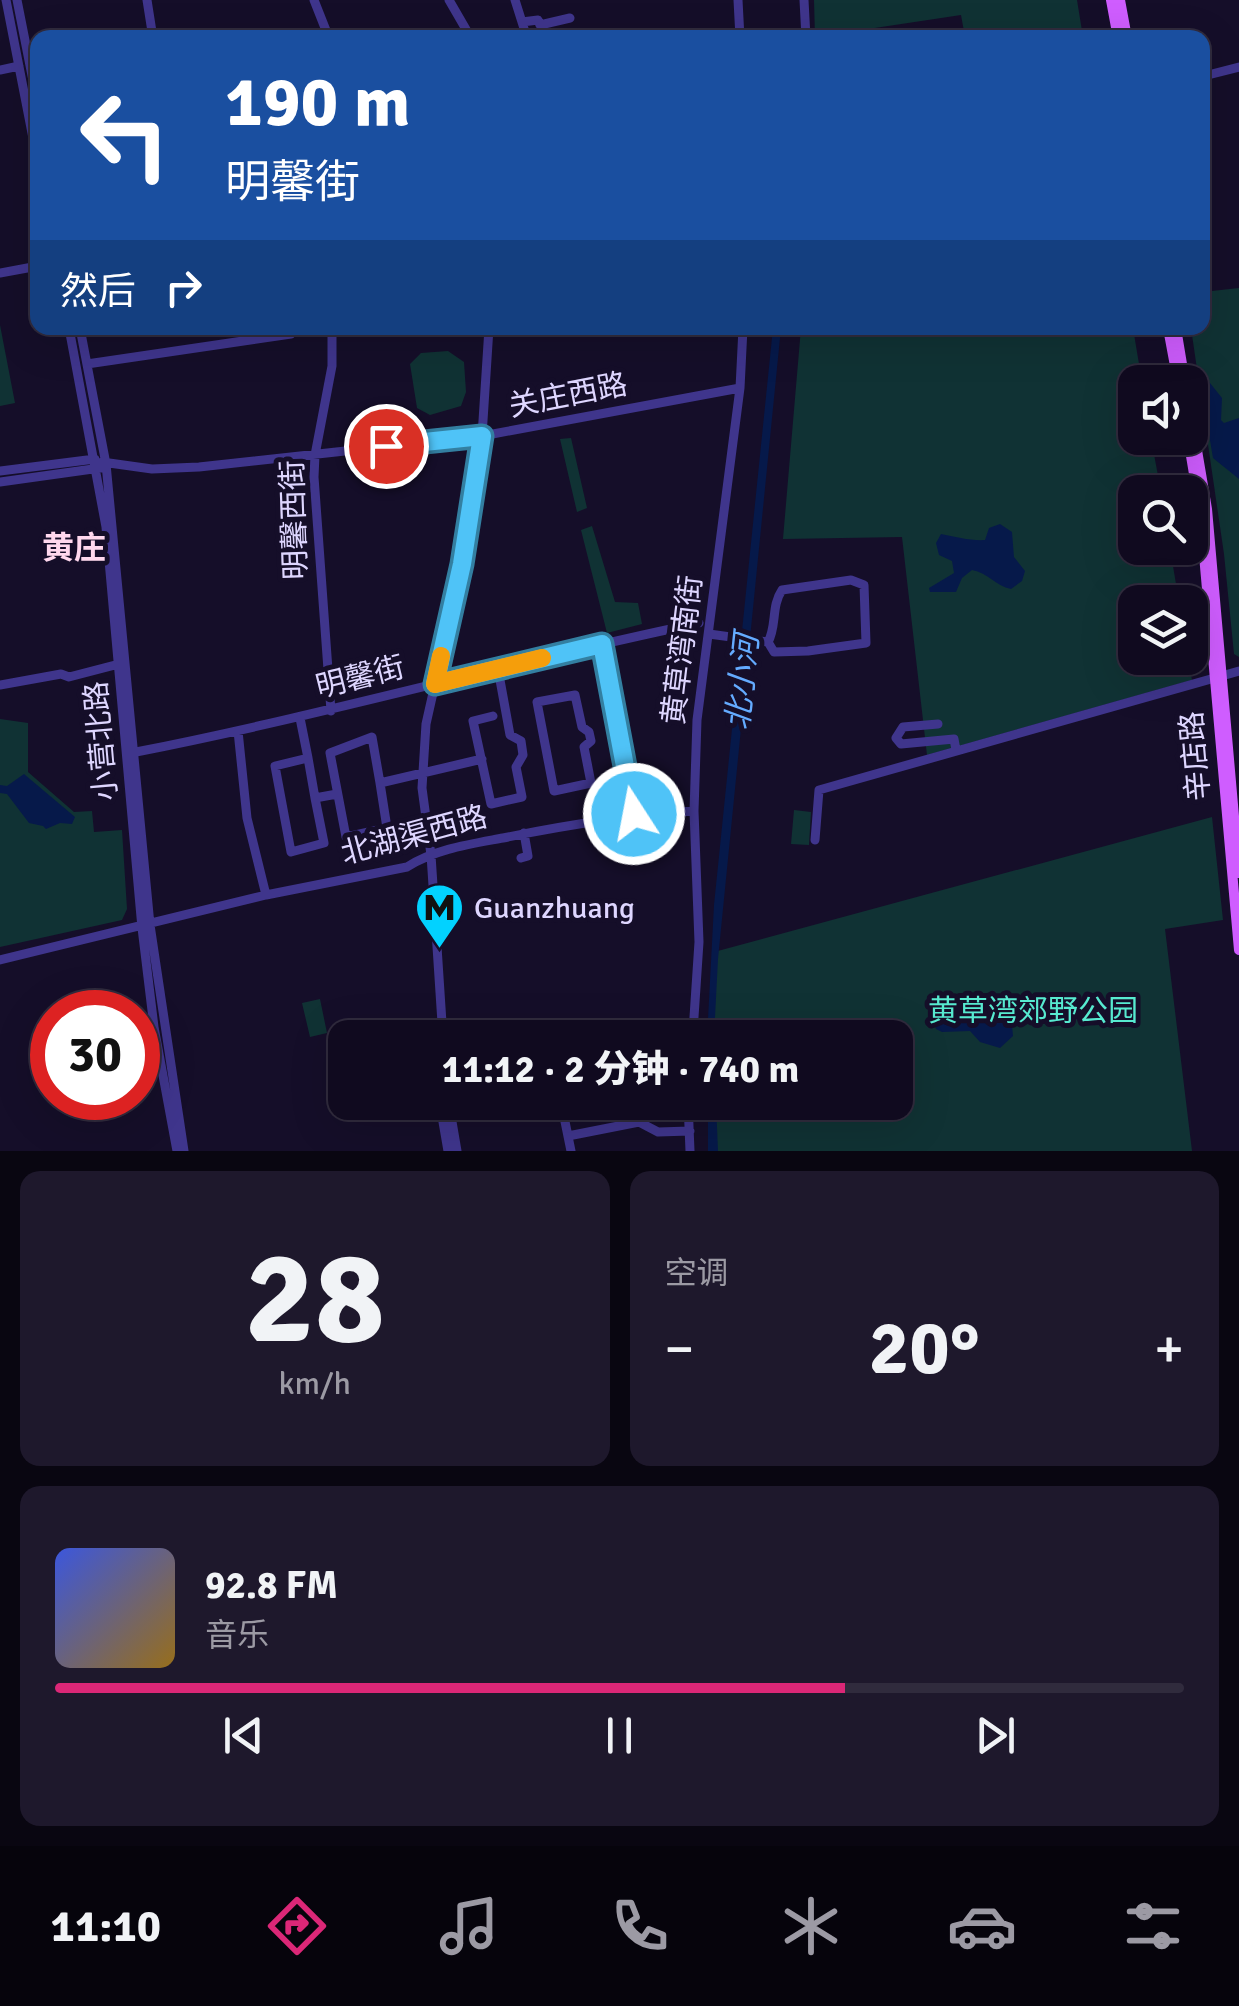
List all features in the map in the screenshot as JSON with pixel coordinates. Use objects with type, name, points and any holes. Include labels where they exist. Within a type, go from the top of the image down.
[{"type":"main road","points":[[1111,0],[1117,30]]},
{"type":"main road","points":[[1120,0],[1125,30]]},
{"type":"main road","points":[[1173,335],[1179,365]]},
{"type":"main road","name":"辛店路","points":[[1191,455],[1239,873]]},
{"type":"main road","name":"辛店路","points":[[1198,455],[1207,509],[1239,950]]},
{"type":"street","points":[[6,0],[30,123]]},
{"type":"street","points":[[17,0],[30,66]]},
{"type":"street","points":[[146,0],[152,30]]},
{"type":"street","points":[[314,0],[327,30]]},
{"type":"street","points":[[450,0],[466,30]]},
{"type":"street","points":[[515,0],[525,30]]},
{"type":"street","points":[[738,0],[740,30]]},
{"type":"street","points":[[804,0],[806,30]]},
{"type":"street","points":[[522,22],[538,20],[540,25],[570,18]]},
{"type":"street","points":[[0,70],[19,66]]},
{"type":"street","points":[[1210,74],[1239,67]]},
{"type":"street","points":[[0,274],[30,268]]},
{"type":"street","name":"小营北路","points":[[71,335],[99,464],[146,927],[180,1151]]},
{"type":"street","name":"小营北路","points":[[81,335],[136,752],[146,927]]},
{"type":"street","points":[[86,364],[252,335]]},
{"type":"street","name":"明馨西街","points":[[331,711],[315,454],[332,366],[332,335]]},
{"type":"street","points":[[443,1020],[432,855],[422,788],[426,724],[462,564],[482,436],[488,335]]},
{"type":"street","name":"黄草湾南街","points":[[694,1020],[699,942],[694,812],[698,720],[740,388],[743,335]]},
{"type":"street","name":"关庄西路","points":[[99,464],[152,470],[482,436],[740,388]]},
{"type":"street","points":[[0,471],[99,464]]},
{"type":"street","points":[[0,482],[99,464]]},
{"type":"street","points":[[852,580],[864,585],[866,644],[774,652],[768,642],[776,598],[782,590],[852,580]]},
{"type":"street","name":"明馨街","points":[[136,752],[331,711],[699,623]]},
{"type":"street","points":[[709,634],[768,642]]},
{"type":"street","points":[[602,644],[634,814]]},
{"type":"street","points":[[0,685],[60,674],[68,677],[120,664]]},
{"type":"street","points":[[494,716],[474,721],[490,804],[522,797],[516,767],[523,752],[521,742],[510,735],[498,669]]},
{"type":"street","points":[[815,840],[819,790],[1239,671]]},
{"type":"street","points":[[576,695],[582,728],[590,732],[591,741],[584,747],[591,783],[554,791],[547,747],[537,702],[576,695]]},
{"type":"street","points":[[300,718],[308,758],[316,798],[324,843],[291,852],[275,766],[308,758]]},
{"type":"street","points":[[938,724],[903,727],[896,738],[901,744],[954,740],[956,750]]},
{"type":"street","points":[[238,732],[248,818],[266,895]]},
{"type":"street","points":[[372,737],[380,782],[387,828],[346,837],[330,753],[372,737]]},
{"type":"street","points":[[523,752],[547,747]]},
{"type":"street","points":[[380,782],[482,759]]},
{"type":"street","points":[[316,798],[337,794]]},
{"type":"street","name":"北湖渠西路","points":[[0,960],[266,895],[407,867],[432,855],[524,833],[634,814],[694,812]]},
{"type":"street","points":[[521,858],[528,856],[524,833]]},
{"type":"street","points":[[443,1120],[448,1151]]},
{"type":"street","points":[[451,1120],[457,1151]]},
{"type":"street","points":[[565,1120],[571,1151]]},
{"type":"street","points":[[689,1120],[690,1151]]},
{"type":"street","points":[[568,1136],[638,1122],[658,1132],[690,1131]]},
{"type":"green space","points":[[814,0],[1077,0],[1082,30],[964,30],[961,15],[861,30],[815,30]]},
{"type":"green space","points":[[1239,288],[1239,657],[1234,654],[1208,444],[1208,365],[1196,365],[1192,335],[1210,335],[1210,291]]},
{"type":"green space","points":[[0,325],[15,403],[0,406]]},
{"type":"green space","points":[[800,335],[1134,335],[1139,365],[1118,365],[1118,455],[1154,455],[1158,475],[1118,475],[1118,565],[1173,565],[1176,585],[1118,585],[1118,675],[1191,675],[1192,680],[927,755],[902,537],[783,539]]},
{"type":"green space","points":[[448,351],[464,362],[466,392],[461,406],[430,415],[417,408],[410,364],[421,353]]},
{"type":"green space","points":[[571,438],[587,508],[577,512],[560,439]]},
{"type":"green space","points":[[592,526],[615,602],[638,603],[642,624],[607,633],[581,530]]},
{"type":"green space","points":[[0,719],[28,723],[28,772],[74,812],[92,811],[94,832],[122,830],[127,909],[122,920],[0,947]]},
{"type":"green space","points":[[794,810],[811,812],[809,845],[791,844]]},
{"type":"green space","name":"黄草湾郊野公园","points":[[1212,817],[1223,920],[1165,929],[1192,1151],[716,1151],[715,1120],[913,1120],[913,1020],[712,1020],[714,952]]},
{"type":"green space","points":[[320,999],[327,1033],[310,1037],[302,1003]]},
{"type":"water","name":"北小河","points":[[772,335],[780,335],[715,1020],[708,1020],[714,905]]},
{"type":"water","points":[[1208,380],[1222,398],[1221,420],[1224,423],[1239,418],[1239,479],[1213,458],[1208,428]]},
{"type":"water","points":[[1000,524],[1012,532],[1014,557],[1025,571],[1022,581],[1011,589],[972,570],[962,578],[956,592],[930,592],[929,588],[954,573],[952,561],[939,555],[936,543],[941,534],[985,540],[989,528]]},
{"type":"water","points":[[24,774],[75,817],[72,824],[60,823],[46,829],[29,823],[7,794],[0,793],[0,785],[7,786]]},
{"type":"water","points":[[948,997],[953,1006],[1006,1008],[1011,1015],[1013,1036],[1000,1048],[980,1042],[970,1031],[936,1029],[931,1011],[935,1003]]},
{"type":"water","points":[[708,1120],[717,1120],[718,1151],[708,1151]]},
{"type":"slow traffic","points":[[441,656],[435,684],[542,658]]},
{"type":"place","name":"Guanzhuang","points":[[439,950]]},
{"type":"district","name":"黄庄","points":[[74,548]]},
{"type":"route","points":[[386,446],[482,436],[462,564],[435,684],[602,644],[634,814]]}]
